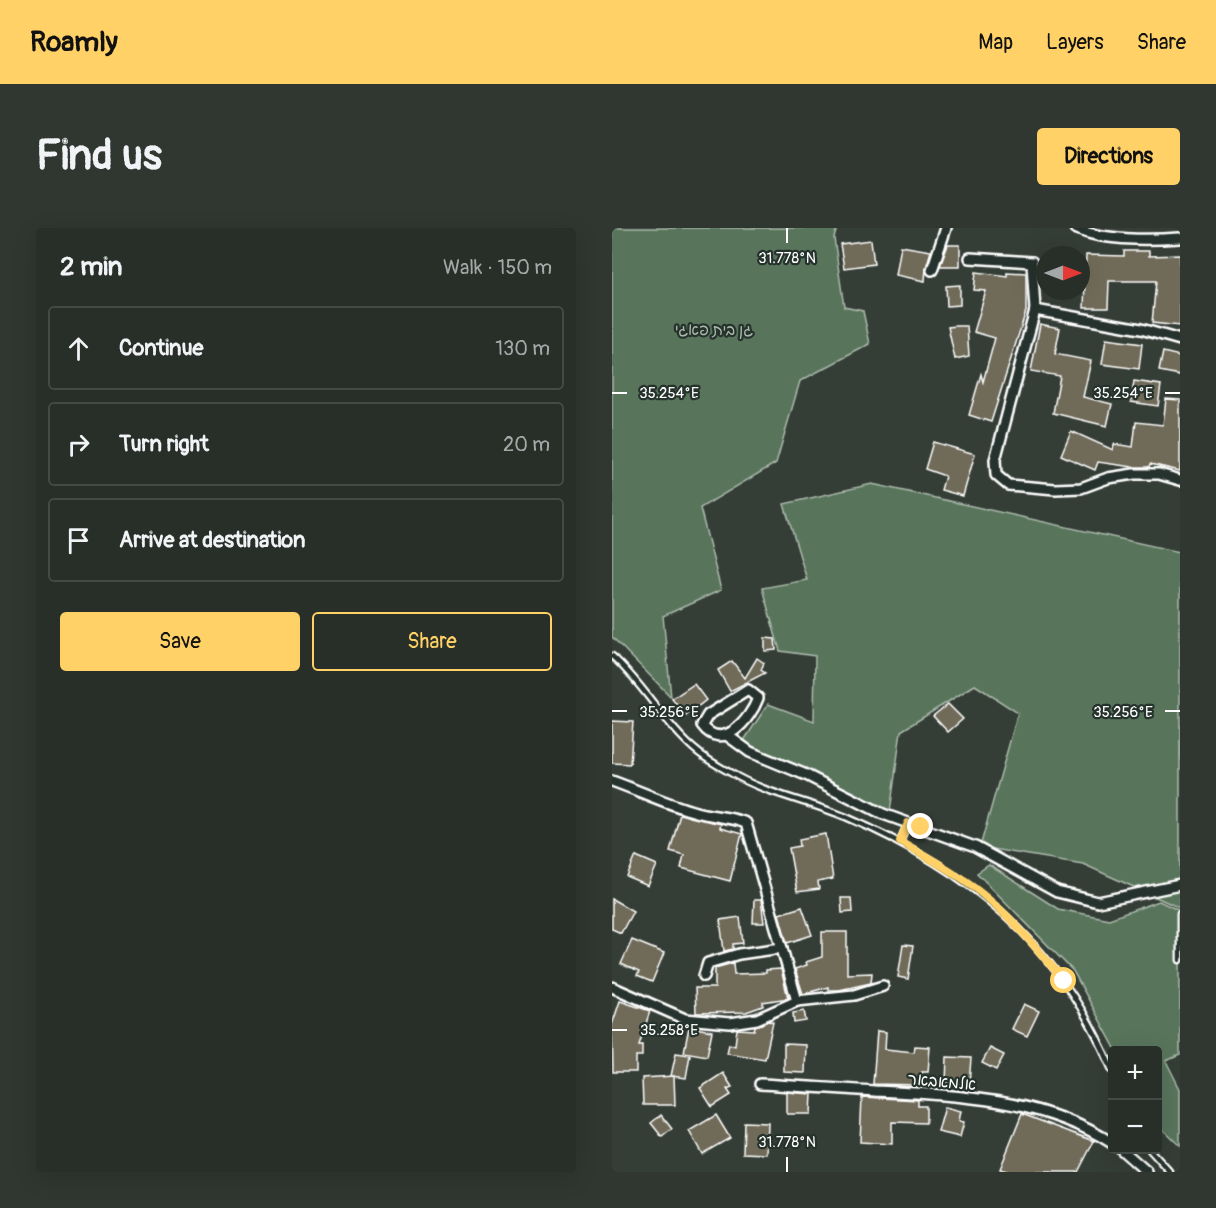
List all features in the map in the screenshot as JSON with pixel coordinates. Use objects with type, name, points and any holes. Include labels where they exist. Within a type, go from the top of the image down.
[{"type":"street","points":[[932,270],[946,228]]},
{"type":"street","points":[[1075,228],[1116,237],[1156,240],[1180,238]]},
{"type":"street","points":[[970,258],[1032,262],[1035,310],[995,460],[996,475],[1008,485],[1055,489],[1081,488],[1108,478],[1134,474],[1158,474],[1180,480]]},
{"type":"street","points":[[1035,310],[1141,329],[1180,340]]},
{"type":"street","points":[[748,690],[754,692],[758,698],[753,710],[728,736],[722,738],[709,734],[702,725],[708,715],[735,695],[748,690]]},
{"type":"street","points":[[728,736],[750,752],[908,823],[975,847],[1057,892],[1083,900],[1112,901],[1180,885]]},
{"type":"street","points":[[612,781],[691,810],[729,816],[746,823],[797,1001]]},
{"type":"street","points":[[704,976],[708,963],[739,954],[782,948]]},
{"type":"street","points":[[612,987],[685,1019],[730,1023],[757,1019],[797,1001],[854,995],[883,986]]},
{"type":"street","name":"אלמאבאר","points":[[760,1084],[942,1094],[1002,1101],[1056,1117],[1108,1141]]},
{"type":"street","points":[[1127,1154],[1147,1172]]},
{"type":"lane","points":[[612,656],[626,668],[693,749],[732,774],[765,789],[843,816],[900,841],[945,867],[988,898],[1025,934],[1064,981],[1099,1037],[1108,1058]]},
{"type":"lane","points":[[900,841],[908,823]]},
{"type":"lane","points":[[1180,914],[1180,960]]},
{"type":"lane","points":[[1154,1154],[1170,1172]]},
{"type":"green space","name":"גן בית פאגי","points":[[612,228],[837,228],[834,238],[844,307],[863,311],[870,344],[800,381],[776,463],[700,508],[721,590],[663,616],[671,697],[612,637]]},
{"type":"green space","points":[[872,484],[1180,552],[1180,908],[1083,864],[980,847],[1018,713],[975,685],[901,731],[890,812],[853,792],[743,742],[768,704],[814,721],[815,656],[780,651],[762,588],[807,580],[784,504]]},
{"type":"green space","points":[[989,865],[1058,909],[1109,919],[1159,901],[1180,911],[1180,1055],[1166,1061],[1180,1089],[1180,1146],[1162,1129],[1162,1046],[1114,1046],[1073,971],[977,873]]},
{"type":"building","points":[[871,240],[874,264],[844,268],[840,244]]},
{"type":"building","points":[[948,245],[960,245],[960,266],[940,266]]},
{"type":"building","points":[[901,246],[931,251],[925,281],[896,275]]},
{"type":"building","points":[[1124,251],[1149,251],[1149,256],[1180,255],[1180,326],[1152,323],[1156,281],[1109,281],[1108,308],[1084,308],[1084,300],[1090,300],[1090,255],[1124,256]]},
{"type":"building","points":[[976,272],[1007,276],[1007,272],[1026,273],[1026,311],[991,422],[969,415],[981,374],[983,382],[995,338],[974,332],[986,291],[974,290]]},
{"type":"building","points":[[960,285],[960,305],[947,306],[946,286]]},
{"type":"building","points":[[1040,324],[1060,328],[1055,354],[1091,361],[1083,397],[1112,404],[1107,426],[1053,413],[1060,376],[1031,371]]},
{"type":"building","points":[[967,326],[969,356],[955,359],[948,327]]},
{"type":"building","points":[[1106,339],[1142,344],[1139,369],[1102,364]]},
{"type":"building","points":[[1163,352],[1180,356],[1180,375],[1159,371]]},
{"type":"building","points":[[1134,381],[1161,385],[1158,406],[1131,402]]},
{"type":"building","points":[[1166,399],[1180,400],[1180,471],[1150,464],[1149,467],[1133,467],[1098,462],[1095,470],[1061,455],[1071,431],[1113,450],[1114,444],[1133,447],[1136,422],[1163,425]]},
{"type":"building","points":[[933,442],[975,454],[963,496],[941,490],[945,476],[925,469]]},
{"type":"building","points":[[765,638],[775,639],[776,650],[765,651]]},
{"type":"building","points":[[757,658],[764,663],[761,670],[765,673],[730,691],[718,670],[732,661],[745,678]]},
{"type":"building","points":[[694,684],[706,700],[686,716],[672,699]]},
{"type":"building","points":[[948,704],[963,719],[948,732],[933,716]]},
{"type":"building","points":[[612,721],[633,722],[630,764],[612,763]]},
{"type":"building","points":[[680,814],[721,824],[720,828],[742,834],[730,881],[681,868],[684,855],[670,851]]},
{"type":"building","points":[[826,834],[833,879],[818,882],[819,889],[797,892],[789,848],[800,846],[799,839]]},
{"type":"building","points":[[636,856],[657,865],[648,886],[627,877]]},
{"type":"building","points":[[841,898],[851,898],[852,912],[842,913]]},
{"type":"building","points":[[612,899],[633,911],[621,933],[612,929]]},
{"type":"building","points":[[754,900],[761,900],[764,923],[753,923]]},
{"type":"building","points":[[802,907],[812,935],[787,943],[779,914]]},
{"type":"building","points":[[740,917],[743,943],[733,944],[733,949],[724,951],[720,920]]},
{"type":"building","points":[[822,932],[847,932],[847,974],[872,973],[871,983],[839,990],[828,990],[828,987],[803,994],[795,969],[807,965],[806,962],[822,957]]},
{"type":"building","points":[[632,940],[664,953],[652,982],[637,976],[639,972],[621,964]]},
{"type":"building","points":[[903,945],[913,946],[908,979],[898,977]]},
{"type":"building","points":[[733,963],[734,974],[766,973],[766,970],[781,969],[788,998],[763,1002],[763,1006],[746,1012],[696,1013],[695,988],[715,988],[715,968]]},
{"type":"building","points":[[620,1001],[650,1011],[639,1045],[642,1045],[642,1056],[636,1056],[636,1072],[613,1072],[612,1025]]},
{"type":"building","points":[[1024,1004],[1039,1011],[1027,1036],[1012,1029]]},
{"type":"building","points":[[804,1011],[806,1021],[794,1023],[793,1013]]},
{"type":"building","points":[[768,1021],[773,1022],[765,1059],[727,1053],[729,1044],[735,1045],[737,1029],[754,1030],[755,1026]]},
{"type":"building","points":[[689,1027],[712,1031],[707,1056],[684,1052]]},
{"type":"building","points":[[877,1031],[886,1032],[885,1049],[914,1052],[915,1046],[930,1047],[928,1072],[922,1072],[922,1085],[873,1084]]},
{"type":"building","points":[[784,1044],[806,1045],[805,1073],[784,1072]]},
{"type":"building","points":[[990,1048],[1004,1055],[996,1070],[982,1063]]},
{"type":"building","points":[[676,1053],[690,1055],[686,1078],[671,1076]]},
{"type":"building","points":[[947,1057],[971,1058],[969,1084],[946,1083]]},
{"type":"building","points":[[723,1073],[732,1087],[727,1089],[731,1095],[712,1107],[700,1088]]},
{"type":"building","points":[[674,1076],[675,1105],[643,1105],[642,1078]]},
{"type":"building","points":[[787,1092],[812,1094],[811,1114],[787,1114]]},
{"type":"building","points":[[862,1097],[918,1100],[918,1106],[926,1106],[926,1123],[892,1122],[892,1144],[860,1142]]},
{"type":"building","points":[[945,1107],[961,1111],[959,1121],[964,1122],[960,1137],[938,1132]]},
{"type":"building","points":[[1022,1114],[1094,1141],[1078,1172],[1010,1172],[1000,1169]]},
{"type":"building","points":[[661,1115],[672,1129],[662,1137],[651,1123]]},
{"type":"building","points":[[716,1115],[730,1138],[702,1154],[689,1131]]},
{"type":"building","points":[[744,1122],[768,1123],[767,1154],[743,1153]]},
{"type":"route","points":[[921,827],[908,823],[900,841],[945,867],[988,898],[1025,934],[1064,981]]}]
